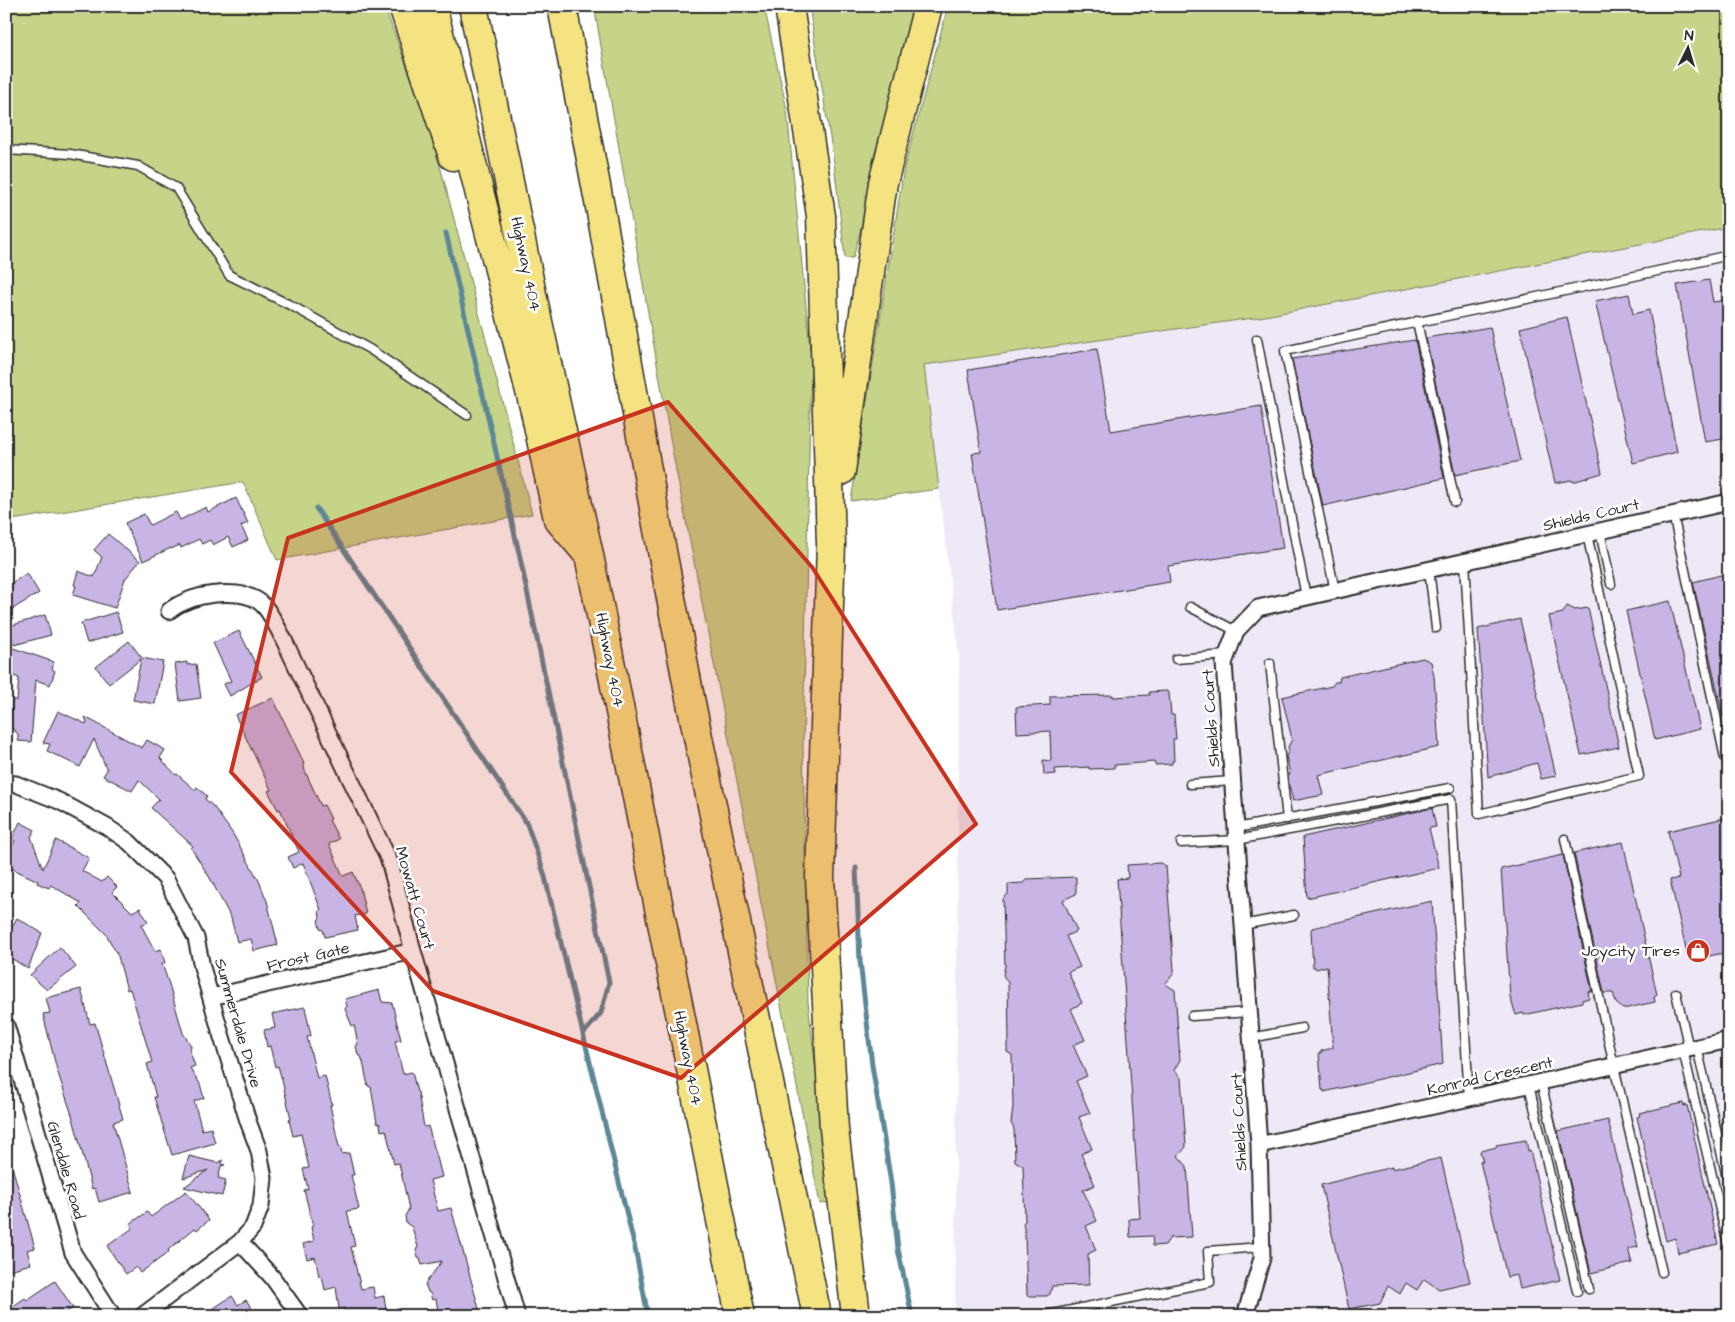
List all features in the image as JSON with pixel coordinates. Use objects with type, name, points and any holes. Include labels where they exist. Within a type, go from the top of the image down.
[{"type":"highway","points":[[403,6],[477,229],[498,265]]},
{"type":"highway","points":[[432,6],[535,411],[558,519],[589,555]]},
{"type":"highway","name":"Highway 404","points":[[473,6],[533,299],[589,555],[740,1316]]},
{"type":"highway","points":[[562,6],[689,693],[817,1316]]},
{"type":"highway","points":[[789,6],[822,216],[831,544],[820,878],[834,1128],[856,1316]]},
{"type":"highway","points":[[831,544],[883,182],[928,6]]},
{"type":"street","name":"Shields Court","points":[[1246,1316],[1262,1258],[1259,1145],[1224,663],[1236,631],[1258,608],[1729,502]]},
{"type":"street","name":"Mowatt Court","points":[[168,611],[181,603],[199,597],[228,593],[247,595],[263,604],[291,654],[389,860],[517,1316]]},
{"type":"street","name":"Summerdale Drive","points":[[6,783],[16,784],[36,791],[82,813],[130,842],[166,879],[196,938],[211,997],[248,1121],[259,1151],[264,1178],[261,1206],[254,1227],[240,1242],[142,1316]]},
{"type":"street","name":"Frost Gate","points":[[211,997],[413,951]]},
{"type":"street","name":"Glendale Road","points":[[6,1025],[73,1253],[113,1316]]},
{"type":"street","name":"Konrad Crescent","points":[[1259,1145],[1729,1040]]},
{"type":"street","points":[[240,1242],[272,1277],[300,1316]]},
{"type":"lane","points":[[6,150],[70,154],[138,166],[176,188],[229,275],[292,306],[371,350],[467,415]]},
{"type":"lane","points":[[1335,591],[1284,351],[1729,255]]},
{"type":"lane","points":[[1417,321],[1455,502]]},
{"type":"lane","points":[[1257,339],[1306,597]]},
{"type":"lane","points":[[1673,514],[1725,758]]},
{"type":"lane","points":[[1465,561],[1479,814],[1639,776],[1593,532]]},
{"type":"lane","points":[[1593,532],[1611,584]]},
{"type":"lane","points":[[1429,570],[1436,628]]},
{"type":"lane","points":[[1190,607],[1236,631]]},
{"type":"lane","points":[[1176,659],[1226,656]]},
{"type":"lane","points":[[1270,663],[1287,819]]},
{"type":"lane","points":[[1190,784],[1232,780]]},
{"type":"lane","points":[[1236,834],[1287,819],[1450,788]]},
{"type":"lane","points":[[1181,843],[1451,799],[1469,1098]]},
{"type":"lane","points":[[1565,839],[1614,1066],[1662,1272]]},
{"type":"lane","points":[[1243,925],[1294,915]]},
{"type":"lane","points":[[1676,993],[1729,1249]]},
{"type":"lane","points":[[1192,1016],[1249,1012]]},
{"type":"lane","points":[[1251,1038],[1302,1028]]},
{"type":"lane","points":[[1689,1049],[1729,1186]]},
{"type":"lane","points":[[1535,1083],[1589,1289]]},
{"type":"lane","points":[[1535,1083],[1577,1291]]},
{"type":"lane","points":[[1042,1316],[1210,1282],[1208,1251],[1261,1247]]},
{"type":"highlighted area","points":[[668,402],[812,567],[976,824],[681,1078],[433,991],[231,772],[288,538]]},
{"type":"shaded area","points":[[1729,227],[1729,1316],[955,1316],[959,655],[924,365],[1260,317]]},
{"type":"green space","points":[[6,6],[384,6],[430,128],[532,514],[277,560],[243,482],[6,521]]},
{"type":"green space","points":[[594,6],[764,6],[787,110],[811,358],[803,744],[808,1002],[831,1202],[820,1204],[674,460]]},
{"type":"green space","points":[[809,6],[915,6],[853,258],[845,258],[834,163]]},
{"type":"green space","points":[[948,6],[1729,6],[1729,227],[1260,317],[924,365],[939,489],[851,501],[904,168]]},
{"type":"building","points":[[1709,280],[1713,302],[1729,300],[1729,438],[1705,442],[1677,285]]},
{"type":"building","points":[[1629,294],[1633,314],[1649,310],[1677,452],[1633,463],[1595,301]]},
{"type":"building","points":[[1567,317],[1602,473],[1573,482],[1572,480],[1555,483],[1520,328]]},
{"type":"building","points":[[1490,327],[1520,461],[1455,475],[1426,338]]},
{"type":"building","points":[[1415,340],[1444,478],[1323,506],[1292,359]]},
{"type":"building","points":[[1097,349],[1111,431],[1261,406],[1283,548],[1168,566],[1170,582],[997,610],[972,453],[981,452],[968,370]]},
{"type":"building","points":[[236,498],[248,523],[241,526],[248,540],[233,547],[228,537],[213,545],[210,540],[202,544],[199,539],[181,548],[180,545],[171,548],[143,561],[125,523],[144,514],[150,525],[176,512],[180,520],[206,507],[208,512]]},
{"type":"building","points":[[108,534],[140,561],[125,579],[115,608],[73,595],[78,571],[94,577],[102,557],[94,550]]},
{"type":"building","points":[[27,573],[39,593],[6,613],[6,587]]},
{"type":"building","points":[[1729,573],[1729,716],[1723,716],[1693,582]]},
{"type":"building","points":[[1670,601],[1700,729],[1655,740],[1626,611]]},
{"type":"building","points":[[1567,606],[1575,610],[1588,608],[1619,747],[1581,755],[1549,616],[1563,613]]},
{"type":"building","points":[[116,612],[123,632],[87,643],[81,623]]},
{"type":"building","points":[[45,615],[51,635],[14,645],[10,626]]},
{"type":"building","points":[[1520,619],[1556,776],[1541,779],[1537,763],[1488,777],[1478,629]]},
{"type":"building","points":[[239,631],[262,677],[230,696],[224,684],[231,681],[213,643]]},
{"type":"building","points":[[129,641],[142,658],[163,662],[155,704],[133,700],[141,659],[109,684],[96,667]]},
{"type":"building","points":[[13,648],[54,662],[52,669],[55,671],[50,685],[36,680],[31,742],[18,741],[18,734],[10,726],[12,700],[17,700],[19,678],[6,673],[6,667]]},
{"type":"building","points":[[1423,658],[1431,662],[1434,676],[1439,747],[1318,775],[1323,795],[1293,801],[1286,756],[1292,739],[1282,697],[1332,686],[1335,682],[1339,682],[1340,677]]},
{"type":"building","points":[[187,662],[187,665],[196,664],[201,698],[180,701],[175,664]]},
{"type":"building","points":[[1167,691],[1169,693],[1171,715],[1174,715],[1176,739],[1173,739],[1174,761],[1172,761],[1172,764],[1155,765],[1154,762],[1114,765],[1114,768],[1055,769],[1056,774],[1044,775],[1043,760],[1051,761],[1050,731],[1017,733],[1016,707],[1050,705],[1050,696],[1113,695],[1113,697],[1150,695],[1149,692]]},
{"type":"building","points":[[273,698],[303,761],[305,771],[321,806],[324,805],[339,839],[329,844],[343,876],[353,872],[360,888],[366,914],[355,916],[358,930],[325,937],[323,930],[320,929],[318,920],[320,918],[319,911],[321,910],[303,863],[293,868],[288,857],[299,852],[280,809],[278,810],[268,791],[271,790],[235,715]]},
{"type":"building","points":[[58,711],[86,724],[85,717],[142,748],[147,740],[165,750],[160,758],[176,775],[195,790],[197,787],[207,796],[205,799],[213,806],[233,834],[259,881],[267,901],[278,945],[254,951],[251,939],[237,942],[231,918],[210,878],[191,848],[193,846],[151,808],[159,799],[139,780],[132,791],[103,776],[107,770],[94,739],[80,767],[47,751],[50,744],[43,743]]},
{"type":"building","points":[[1432,808],[1436,827],[1429,828],[1439,868],[1307,898],[1303,837]]},
{"type":"building","points":[[1729,817],[1729,952],[1694,959],[1693,955],[1688,957],[1670,880],[1679,878],[1668,831]]},
{"type":"building","points":[[20,822],[35,830],[31,837],[43,869],[56,840],[89,858],[82,871],[102,882],[107,877],[117,887],[112,892],[132,912],[140,908],[148,922],[141,925],[155,951],[161,949],[165,963],[162,964],[183,1033],[191,1046],[190,1052],[195,1066],[190,1068],[200,1084],[204,1098],[194,1101],[202,1130],[211,1128],[215,1143],[172,1155],[154,1097],[156,1097],[147,1064],[152,1062],[130,989],[127,990],[118,956],[106,934],[78,906],[81,903],[51,885],[49,888],[37,883],[38,881],[6,864],[6,858],[15,841],[12,839]]},
{"type":"building","points":[[1623,842],[1657,995],[1654,997],[1655,1002],[1623,1009],[1616,1003],[1613,993],[1604,993],[1574,853]]},
{"type":"building","points":[[1563,855],[1592,992],[1588,991],[1589,998],[1582,1000],[1582,1002],[1524,1015],[1523,1013],[1516,1015],[1510,997],[1501,869]]},
{"type":"building","points":[[1160,863],[1166,866],[1174,970],[1174,973],[1165,984],[1175,990],[1180,1060],[1174,1070],[1181,1078],[1186,1147],[1178,1156],[1187,1166],[1192,1237],[1170,1238],[1165,1245],[1153,1246],[1152,1236],[1130,1237],[1129,1219],[1140,1218],[1117,879],[1128,878],[1127,865]]},
{"type":"building","points":[[1076,877],[1076,894],[1063,900],[1077,931],[1066,936],[1080,967],[1068,972],[1082,1003],[1071,1009],[1085,1040],[1073,1045],[1087,1076],[1076,1081],[1090,1113],[1079,1117],[1092,1149],[1081,1154],[1095,1185],[1083,1190],[1097,1221],[1086,1226],[1096,1250],[1088,1254],[1089,1285],[1052,1286],[1050,1294],[1047,1296],[1027,1296],[1023,1223],[1025,1221],[1023,1166],[1015,1161],[1014,1129],[1011,1123],[1013,1107],[1012,1055],[1007,1052],[1009,1040],[1008,983],[1003,975],[1005,966],[1003,899],[1008,894],[1008,884],[1023,883],[1027,879]]},
{"type":"building","points":[[1432,901],[1443,1064],[1324,1092],[1322,1090],[1319,1053],[1333,1048],[1327,966],[1316,969],[1313,967],[1312,928]]},
{"type":"building","points":[[17,918],[42,933],[28,969],[11,958],[12,956],[6,952],[6,937]]},
{"type":"building","points":[[60,947],[76,967],[47,990],[30,975]]},
{"type":"building","points":[[81,989],[90,1024],[95,1023],[123,1119],[113,1122],[133,1192],[99,1202],[95,1188],[92,1189],[73,1118],[57,1070],[43,1014],[50,1013],[46,998]]},
{"type":"building","points":[[379,990],[382,1002],[392,1003],[401,1040],[395,1041],[403,1074],[412,1072],[418,1092],[424,1127],[428,1126],[438,1161],[442,1177],[430,1180],[438,1211],[451,1208],[481,1316],[439,1316],[436,1299],[432,1300],[425,1284],[442,1261],[422,1265],[418,1258],[416,1250],[418,1247],[412,1227],[406,1223],[405,1216],[409,1209],[399,1163],[394,1164],[386,1130],[381,1131],[380,1124],[377,1123],[371,1087],[368,1086],[361,1056],[358,1055],[354,1025],[352,1026],[345,1009],[347,1006],[345,999]]},
{"type":"building","points":[[305,1007],[311,1036],[307,1037],[317,1078],[325,1076],[339,1147],[342,1154],[349,1153],[354,1175],[351,1175],[359,1209],[347,1211],[355,1246],[351,1247],[361,1289],[373,1287],[375,1298],[384,1296],[386,1310],[379,1311],[380,1316],[345,1316],[344,1308],[339,1309],[336,1287],[325,1290],[322,1276],[319,1276],[315,1257],[307,1259],[303,1244],[314,1241],[311,1227],[313,1226],[304,1190],[308,1189],[303,1169],[309,1168],[301,1134],[293,1136],[282,1080],[278,1066],[275,1067],[270,1046],[267,1047],[264,1030],[275,1028],[272,1014]]},
{"type":"building","points":[[1683,1103],[1684,1106],[1687,1105],[1718,1244],[1678,1253],[1675,1238],[1666,1241],[1637,1117],[1640,1116],[1639,1113]]},
{"type":"building","points":[[1608,1120],[1638,1247],[1628,1249],[1632,1263],[1591,1273],[1558,1131]]},
{"type":"building","points":[[1526,1140],[1528,1151],[1530,1150],[1560,1280],[1520,1289],[1517,1275],[1507,1277],[1480,1161],[1483,1162],[1480,1151],[1497,1147],[1496,1145]]},
{"type":"building","points":[[189,1156],[218,1163],[223,1160],[222,1164],[225,1165],[221,1166],[218,1178],[226,1180],[222,1196],[184,1187],[208,1170],[183,1178]]},
{"type":"building","points":[[1441,1158],[1470,1282],[1439,1289],[1424,1279],[1417,1290],[1406,1283],[1400,1294],[1388,1286],[1380,1303],[1349,1309],[1321,1185],[1392,1167],[1392,1169]]},
{"type":"building","points":[[6,1159],[10,1159],[35,1248],[27,1250],[31,1264],[6,1271]]},
{"type":"building","points":[[186,1191],[209,1220],[197,1230],[195,1228],[168,1250],[169,1252],[140,1273],[136,1267],[126,1274],[107,1246],[133,1228],[130,1224],[147,1212],[151,1217]]},
{"type":"building","points":[[55,1281],[73,1308],[61,1316],[6,1316],[6,1311],[25,1298],[27,1300]]},
{"type":"building","points":[[232,1296],[238,1305],[246,1300],[257,1316],[202,1316]]},
{"type":"waterway","points":[[446,233],[519,553],[609,982],[601,1013],[583,1034]]},
{"type":"waterway","points":[[316,508],[527,824],[544,873],[635,1248],[648,1316]]},
{"type":"waterway","points":[[856,868],[860,961],[872,1065],[891,1183],[898,1249],[912,1316]]},
{"type":"place","name":"Joycity Tires","points":[[1698,951]]}]
